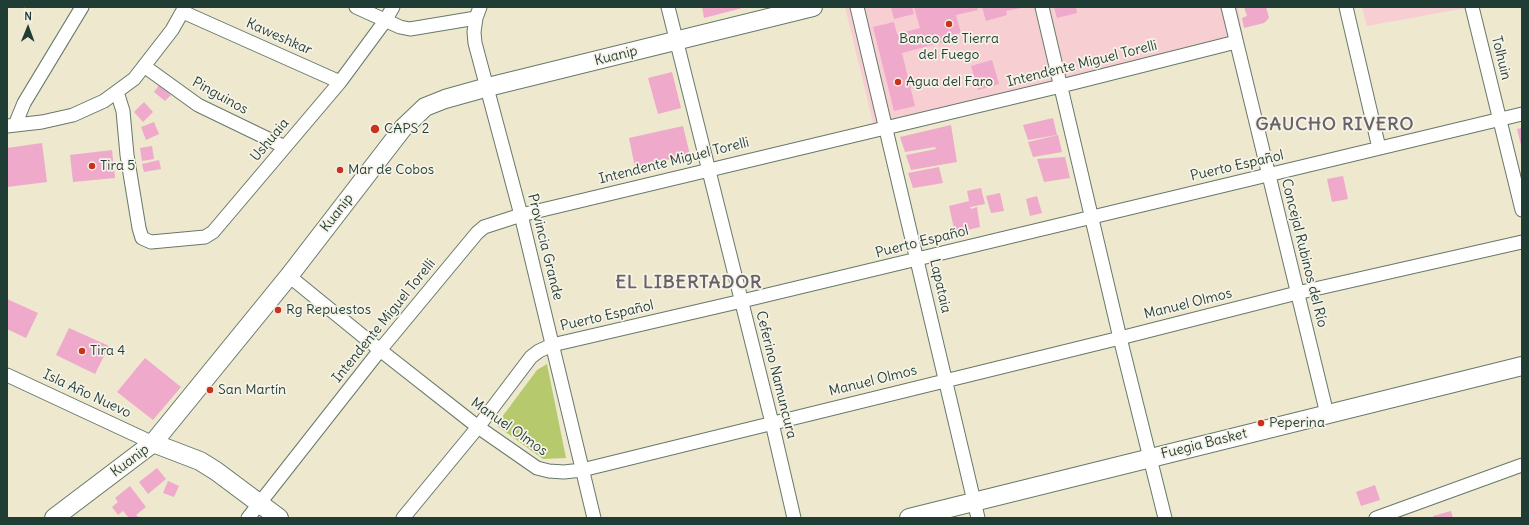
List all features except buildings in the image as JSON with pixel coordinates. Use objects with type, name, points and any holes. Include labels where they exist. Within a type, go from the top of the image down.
[{"type":"main road","name":"Kuanip","points":[[54,518],[153,443],[289,276],[417,113],[445,98],[813,7]]},
{"type":"main road","name":"Fuegia Basket","points":[[909,518],[976,510],[1150,458],[1522,366]]},
{"type":"main road","points":[[153,443],[200,461],[216,471],[279,518]]},
{"type":"street","points":[[11,125],[82,7]]},
{"type":"street","points":[[356,7],[385,21],[410,29],[478,12]]},
{"type":"street","name":"Ushuaia","points":[[117,92],[123,111],[127,155],[142,238],[150,242],[199,239],[213,232],[340,82],[385,21],[392,7]]},
{"type":"street","name":"Ceferino Namuncura","points":[[668,7],[742,301],[794,518]]},
{"type":"street","name":"Lapataia","points":[[857,7],[887,128],[976,510]]},
{"type":"street","points":[[1042,7],[1120,338],[1165,518]]},
{"type":"street","name":"Concejal Rubinos del Río","points":[[1228,7],[1327,414]]},
{"type":"street","points":[[1346,7],[1379,148]]},
{"type":"street","name":"Tolhuin","points":[[1472,7],[1522,210]]},
{"type":"street","points":[[11,125],[42,122],[73,115],[104,101],[134,78],[172,30],[184,9]]},
{"type":"street","name":"Kaweshkar","points":[[184,9],[340,82]]},
{"type":"street","name":"Provincia Grande","points":[[478,12],[474,32],[475,43],[521,215],[594,518]]},
{"type":"street","name":"Intendente Miguel Torelli","points":[[248,518],[380,350],[477,233],[484,227],[521,215],[708,169],[1061,86],[1236,42]]},
{"type":"street","name":"Pinguinos","points":[[144,66],[198,106],[285,147]]},
{"type":"street","name":"Puerto Español","points":[[403,518],[478,426],[531,357],[539,351],[552,345],[742,301],[1522,114]]},
{"type":"street","name":"Manuel Olmos","points":[[289,276],[380,350],[478,426],[537,468],[564,472],[582,470],[1297,293],[1522,242]]},
{"type":"street","name":"Isla Año Nuevo","points":[[7,375],[153,443]]},
{"type":"street","points":[[1376,518],[1522,465]]},
{"type":"shaded area","points":[[845,7],[1238,7],[1245,46],[876,135]]},
{"type":"shaded area","points":[[1362,7],[1472,7],[1367,26]]},
{"type":"green space","points":[[547,364],[566,458],[543,459],[496,425],[537,370]]},
{"type":"place","name":"Banco de Tierra del Fuego","points":[[949,24]]},
{"type":"place","name":"Agua del Faro","points":[[898,82]]},
{"type":"place","name":"CAPS 2","points":[[375,129]]},
{"type":"place","name":"Tira 5","points":[[92,166]]},
{"type":"place","name":"Mar de Cobos","points":[[340,170]]},
{"type":"place","name":"Rg Repuestos","points":[[278,310]]},
{"type":"place","name":"Tira 4","points":[[82,351]]},
{"type":"place","name":"San Martín","points":[[210,390]]},
{"type":"place","name":"Peperina","points":[[1261,423]]},
{"type":"district","name":"GAUCHO RIVERO","points":[[1335,125]]},
{"type":"district","name":"EL LIBERTADOR","points":[[689,283]]}]
